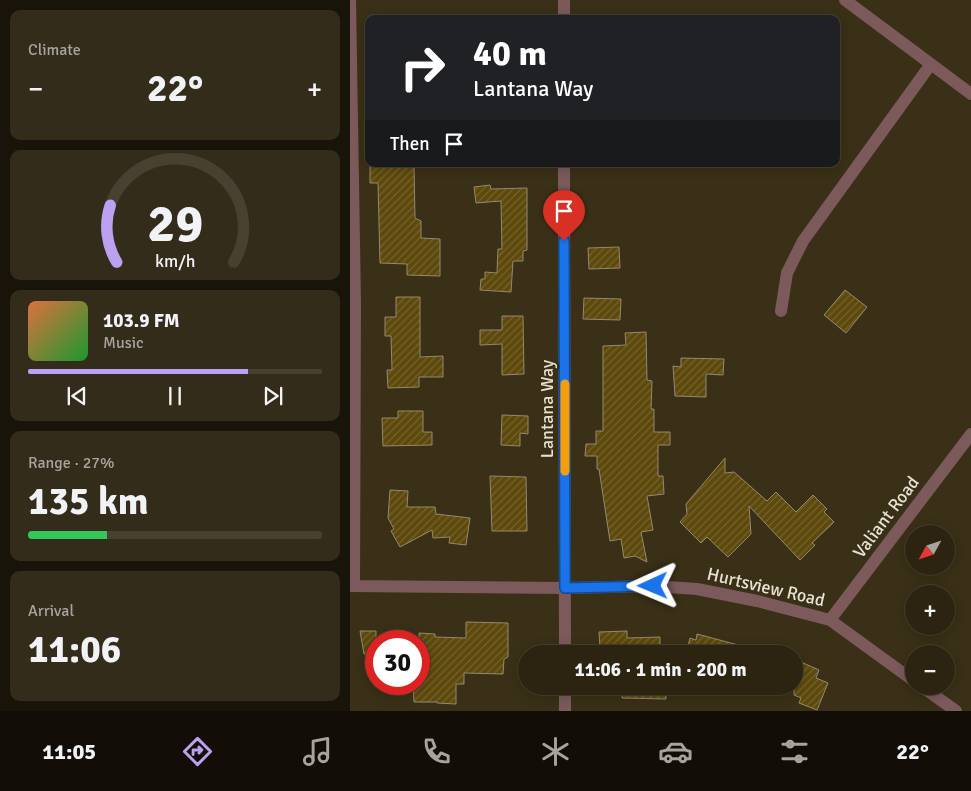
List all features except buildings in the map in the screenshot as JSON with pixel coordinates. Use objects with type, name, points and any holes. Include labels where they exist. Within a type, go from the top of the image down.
[{"type":"street","points":[[350,0],[352,585]]},
{"type":"street","points":[[564,0],[564,15]]},
{"type":"street","points":[[845,0],[971,94]]},
{"type":"street","points":[[781,311],[787,273],[803,242],[931,64]]},
{"type":"street","name":"Lantana Way","points":[[564,167],[565,645]]},
{"type":"street","name":"Valiant Road","points":[[830,620],[971,434]]},
{"type":"street","name":"Hurtsview Road","points":[[352,585],[565,588],[653,586],[698,589],[757,601],[830,620],[905,674]]},
{"type":"street","points":[[565,695],[565,711]]},
{"type":"street","points":[[934,695],[956,711]]},
{"type":"slow traffic","points":[[565,384],[565,471]]},
{"type":"route","points":[[564,241],[565,588],[653,586]]}]
